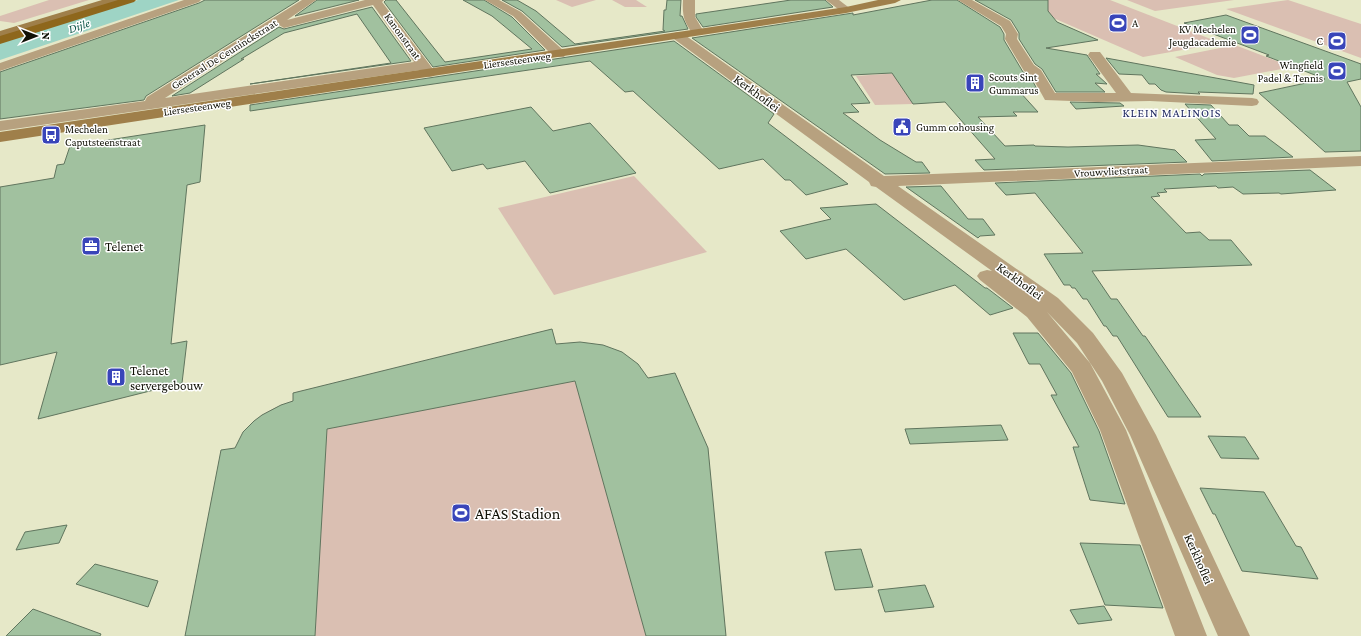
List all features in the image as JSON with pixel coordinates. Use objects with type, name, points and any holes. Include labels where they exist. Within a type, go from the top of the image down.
[{"type":"main road","points":[[0,35],[114,0]]},
{"type":"main road","points":[[0,40],[130,0]]},
{"type":"main road","name":"Liersesteenweg","points":[[426,69],[560,54],[846,10],[895,0]]},
{"type":"main road","name":"Liersesteenweg","points":[[0,137],[141,111]]},
{"type":"street","points":[[0,67],[195,0]]},
{"type":"street","name":"Generaal De Ceuninckstraat","points":[[141,111],[310,0]]},
{"type":"street","points":[[266,28],[377,0]]},
{"type":"street","name":"Kanonstraat","points":[[377,0],[426,69]]},
{"type":"street","points":[[491,0],[517,14],[560,54]]},
{"type":"street","points":[[680,35],[690,23],[688,16],[689,0]]},
{"type":"street","points":[[832,0],[846,10]]},
{"type":"street","points":[[964,0],[1006,24],[1012,34],[1011,39],[1029,68],[1036,73],[1050,97],[1252,102]]},
{"type":"street","name":"Kerkhoflei","points":[[680,35],[872,182],[1035,312],[1082,369],[1113,430],[1191,636]]},
{"type":"street","points":[[1095,55],[1127,98]]},
{"type":"street","name":"Liersesteenweg","points":[[0,126],[141,111],[426,69]]},
{"type":"street","name":"Vrouwvlietstraat","points":[[872,182],[1361,161]]},
{"type":"street","name":"Kerkhoflei","points":[[872,182],[1050,303],[1085,338],[1113,379],[1143,435],[1234,636]]},
{"type":"shaded area","points":[[49,0],[89,0],[14,23],[0,21],[0,16]]},
{"type":"shaded area","points":[[556,0],[596,0],[572,7]]},
{"type":"shaded area","points":[[612,0],[636,0],[647,7],[625,7]]},
{"type":"shaded area","name":"A","points":[[1045,0],[1110,0],[1221,43],[1143,57],[1021,4]]},
{"type":"shaded area","points":[[1127,0],[1234,0],[1155,11]]},
{"type":"shaded area","name":"C","points":[[1288,0],[1361,24],[1361,58],[1226,9]]},
{"type":"shaded area","points":[[1235,45],[1292,67],[1234,78],[1217,75],[1175,57]]},
{"type":"shaded area","points":[[959,69],[913,104],[875,105],[856,76]]},
{"type":"shaded area","points":[[634,176],[707,252],[554,295],[498,208]]},
{"type":"shaded area","name":"AFAS Stadion","points":[[552,329],[556,344],[596,345],[618,351],[638,366],[648,378],[675,373],[708,448],[726,636],[185,636],[221,450],[235,448],[246,431],[258,418],[274,408],[293,401],[293,393]]},
{"type":"water","name":"Dijle","points":[[138,0],[179,0],[0,60],[0,43]]},
{"type":"building","points":[[205,0],[299,0],[146,96],[144,100],[0,119],[0,72]]},
{"type":"building","points":[[317,0],[359,0],[295,16]]},
{"type":"building","points":[[386,0],[396,0],[445,62],[532,49],[492,16],[463,0],[484,0],[512,17],[545,50],[433,67],[384,2]]},
{"type":"building","points":[[502,0],[517,0],[536,11],[575,44],[665,31],[663,30],[664,10],[666,10],[667,0],[681,0],[680,16],[682,16],[688,29],[562,47],[522,11]]},
{"type":"building","points":[[791,0],[825,0],[833,7],[703,27],[696,17],[696,14]]},
{"type":"building","points":[[932,0],[957,0],[1000,27],[1004,34],[1004,40],[1023,72],[1030,76],[1038,91],[1019,91],[1038,112],[1013,112],[1017,116],[978,117],[1005,146],[1034,145],[1068,147],[1138,145],[1175,150],[1187,162],[984,170],[975,160],[995,159],[945,102],[913,104],[892,73],[851,75],[870,103],[851,104],[859,112],[843,113],[880,140],[916,162],[922,162],[930,173],[885,174],[692,38],[853,13],[853,15]]},
{"type":"building","points":[[975,0],[1048,0],[1048,11],[1057,22],[1098,40],[1046,48],[1087,55],[1100,74],[1096,74],[1107,84],[1095,83],[1105,92],[1056,92],[1042,69],[1035,64],[1019,39],[1019,33],[1011,20]]},
{"type":"building","points":[[372,7],[411,61],[250,84],[391,63],[357,14],[284,33],[241,59],[244,59],[190,93],[172,96],[279,27],[284,29]]},
{"type":"building","points":[[1226,15],[1361,64],[1361,79],[1347,82],[1361,107],[1361,151],[1325,152],[1259,93],[1325,79],[1266,56],[1269,55],[1184,23]]},
{"type":"building","points":[[674,41],[774,114],[768,123],[848,184],[806,195],[790,180],[785,180],[763,159],[719,169],[633,91],[625,92],[590,61],[250,111],[250,105]]},
{"type":"building","points":[[1106,58],[1254,85],[1253,94],[1198,92],[1200,94],[1166,92],[1161,90],[1155,84],[1149,84],[1142,75],[1119,74]]},
{"type":"building","points":[[1070,102],[1120,103],[1124,106],[1076,109]]},
{"type":"building","points":[[1185,104],[1211,105],[1229,125],[1238,125],[1249,136],[1265,136],[1293,157],[1212,161],[1195,140],[1216,139]]},
{"type":"building","points":[[531,107],[553,131],[590,123],[636,173],[550,193],[525,161],[487,169],[483,164],[452,171],[424,128]]},
{"type":"building","name":"Telenet","points":[[205,125],[200,182],[187,185],[171,344],[187,341],[182,383],[38,419],[57,352],[0,365],[0,187],[54,178],[57,165],[64,164],[70,146]]},
{"type":"building","points":[[1310,170],[1336,190],[1281,194],[1243,194],[1233,187],[1218,188],[1216,186],[1164,189],[1167,192],[1157,193],[1160,196],[1151,197],[1186,233],[1200,232],[1209,240],[1231,240],[1252,265],[1092,271],[1111,299],[1117,299],[1143,336],[1145,336],[1201,417],[1168,417],[1117,336],[1113,336],[1106,326],[1104,326],[1087,299],[1083,299],[1075,288],[1072,288],[1070,285],[1064,285],[1044,254],[1083,253],[1035,193],[1006,195],[995,183],[1200,174],[1202,176],[1204,174]]},
{"type":"building","points":[[941,186],[968,219],[983,219],[995,235],[980,236],[978,238],[906,187]]},
{"type":"building","points":[[876,204],[1013,308],[990,315],[955,285],[904,300],[846,249],[806,259],[780,231],[831,219],[820,208]]},
{"type":"building","points":[[552,329],[556,344],[580,342],[603,345],[622,352],[638,364],[648,378],[675,373],[708,448],[726,636],[646,636],[575,381],[327,429],[315,636],[185,636],[221,450],[235,448],[243,432],[254,421],[281,405],[293,401],[293,393]]},
{"type":"building","points":[[1013,333],[1038,333],[1071,373],[1099,431],[1125,504],[1090,500],[1073,447],[1079,447],[1051,395],[1057,395],[1040,364],[1029,364]]},
{"type":"building","points":[[1001,425],[1008,440],[910,444],[905,429]]},
{"type":"building","points":[[1208,436],[1245,437],[1259,459],[1221,458]]},
{"type":"building","points":[[1200,488],[1264,492],[1296,546],[1301,547],[1318,579],[1242,571],[1215,514],[1213,514]]},
{"type":"building","points":[[67,525],[59,543],[16,550],[25,532]]},
{"type":"building","points":[[1080,543],[1140,545],[1163,608],[1105,605]]},
{"type":"building","points":[[861,549],[873,587],[835,590],[825,552]]},
{"type":"building","points":[[95,564],[158,581],[148,607],[76,584]]},
{"type":"building","points":[[925,585],[934,607],[885,612],[878,590]]},
{"type":"building","points":[[1104,606],[1112,620],[1078,624],[1070,610]]},
{"type":"building","points":[[33,609],[101,634],[100,636],[6,636]]},
{"type":"place","name":"A","points":[[1118,23]]},
{"type":"place","name":"KV Mechelen Jeugdacademie","points":[[1250,35]]},
{"type":"place","name":"C","points":[[1337,41]]},
{"type":"place","name":"Wingfield Padel & Tennis","points":[[1337,71]]},
{"type":"place","name":"Scouts Sint Gummarus","points":[[975,83]]},
{"type":"place","name":"Gumm cohousing","points":[[902,127]]},
{"type":"place","name":"Mechelen Caputsteenstraat","points":[[51,135]]},
{"type":"place","name":"Telenet","points":[[91,246]]},
{"type":"place","name":"Telenet servergebouw","points":[[116,377]]},
{"type":"place","name":"AFAS Stadion","points":[[461,513]]},
{"type":"district","name":"KLEIN MALINOIS","points":[[1172,113]]}]
